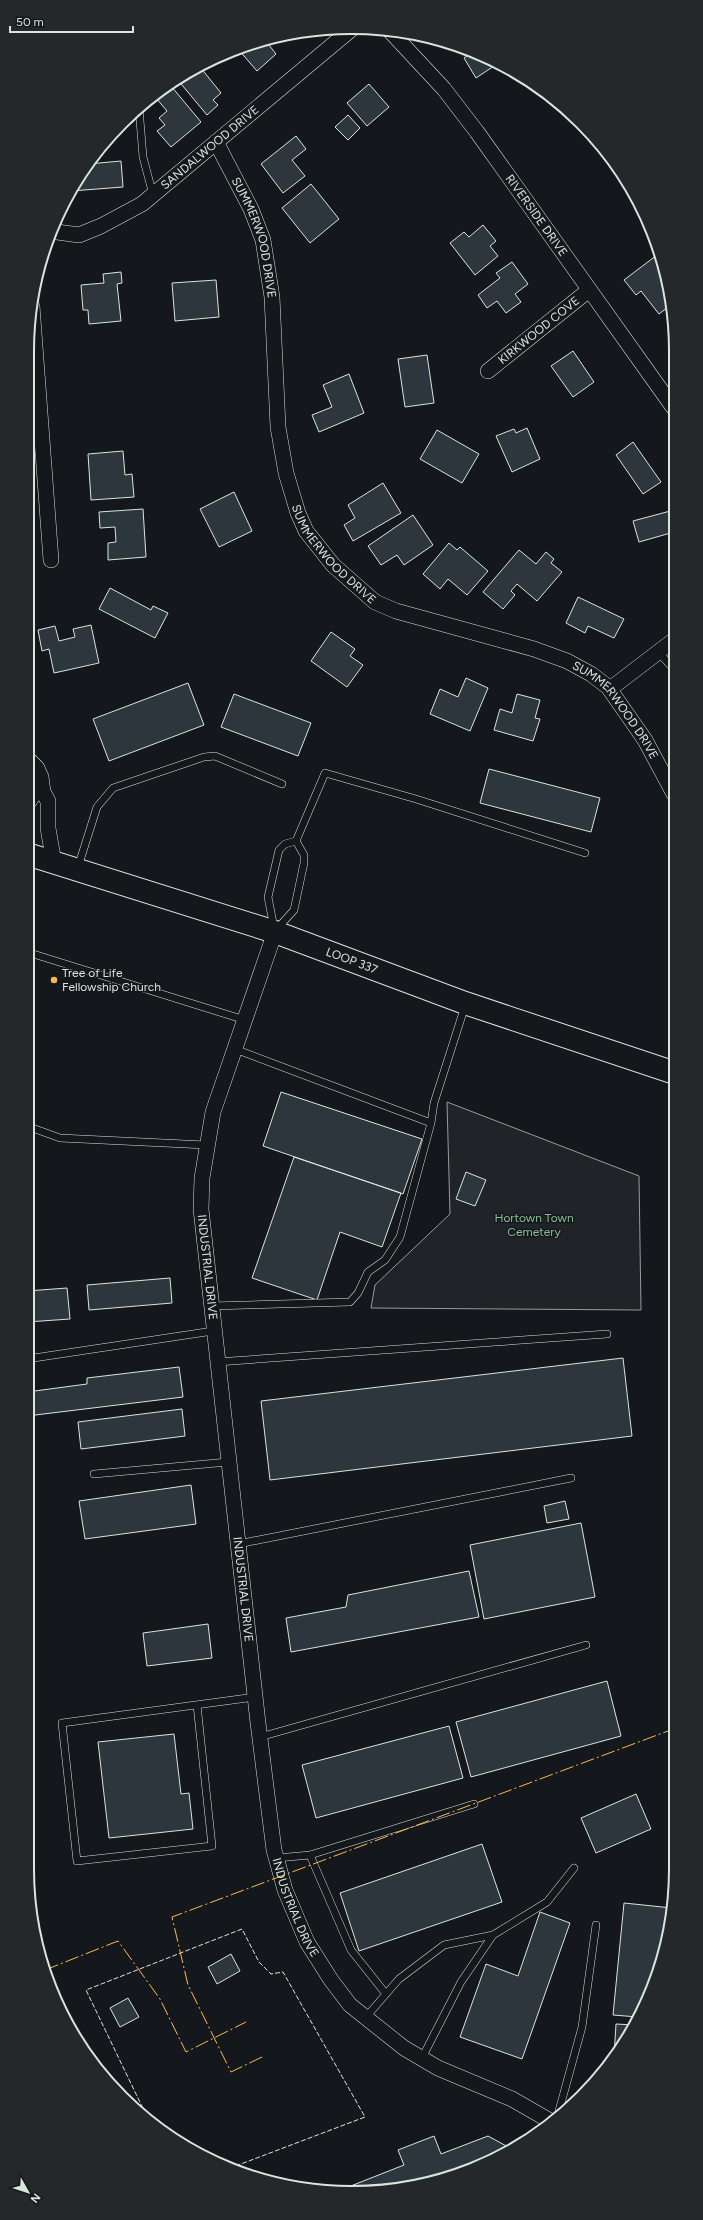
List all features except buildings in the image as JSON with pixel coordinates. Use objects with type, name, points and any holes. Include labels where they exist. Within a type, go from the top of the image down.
[{"type":"main road","name":"LOOP 337","points":[[34,856],[275,932],[465,1003],[669,1071]]},
{"type":"street","name":"SANDALWOOD DRIVE","points":[[57,232],[78,235],[121,216],[142,204],[345,34]]},
{"type":"street","name":"RIVERSIDE DRIVE","points":[[396,37],[444,89],[477,132],[669,401]]},
{"type":"street","name":"SUMMERWOOD DRIVE","points":[[216,142],[251,209],[263,240],[272,297],[278,427],[286,473],[298,514],[313,541],[333,565],[375,602],[396,611],[534,649],[567,661],[591,674],[610,689],[645,740],[669,785]]},
{"type":"street","name":"KIRKWOOD COVE","points":[[488,371],[589,290]]},
{"type":"street","points":[[35,340],[51,560]]},
{"type":"street","points":[[610,689],[669,644]]},
{"type":"street","points":[[34,765],[41,777],[43,792],[48,801],[48,828],[54,863]]},
{"type":"street","points":[[34,794],[43,792]]},
{"type":"street","name":"INDUSTRIAL DRIVE","points":[[275,932],[213,1112],[206,1145],[202,1178],[201,1209],[210,1306],[255,1697],[277,1858],[285,1890],[308,1942],[331,1980],[350,2005],[404,2048],[438,2068],[512,2099],[546,2119]]},
{"type":"lane","points":[[140,115],[143,157],[153,195]]},
{"type":"lane","points":[[658,652],[669,664]]},
{"type":"lane","points":[[77,869],[97,807],[113,788],[204,757],[215,756],[282,784]]},
{"type":"lane","points":[[296,841],[325,773],[416,799],[585,853]]},
{"type":"lane","points":[[275,932],[268,896],[279,850],[285,844],[296,841]]},
{"type":"lane","points":[[275,932],[294,910],[304,863],[304,855],[296,841]]},
{"type":"lane","points":[[34,954],[245,1020]]},
{"type":"lane","points":[[210,1306],[350,1302],[358,1293],[368,1272],[384,1260],[400,1237],[431,1123],[434,1103],[465,1003]]},
{"type":"lane","points":[[235,1049],[431,1123]]},
{"type":"lane","points":[[34,1129],[60,1138],[206,1145]]},
{"type":"lane","points":[[34,1358],[213,1331]]},
{"type":"lane","points":[[217,1362],[607,1334]]},
{"type":"lane","points":[[94,1474],[228,1462]]},
{"type":"lane","points":[[238,1544],[571,1478]]},
{"type":"lane","points":[[260,1737],[586,1645]]},
{"type":"lane","points":[[197,1704],[212,1846],[77,1861],[62,1723],[197,1704],[255,1697]]},
{"type":"lane","points":[[277,1858],[310,1855],[474,1804]]},
{"type":"lane","points":[[310,1855],[351,1950],[386,1994]]},
{"type":"lane","points":[[366,2018],[399,1979],[444,1945],[493,1935],[547,1902],[574,1868]]},
{"type":"lane","points":[[560,2108],[582,2027],[596,1925]]},
{"type":"lane","points":[[422,2058],[461,1982],[493,1935]]},
{"type":"green space","name":"Hortown Town Cemetery","points":[[447,1102],[639,1176],[641,1310],[371,1308],[375,1285],[450,1214]]},
{"type":"fence","points":[[142,2107],[86,1990],[242,1929],[259,1962],[271,1974],[283,1972],[365,2117],[238,2165]]},
{"type":"power","points":[[262,2057],[231,2072],[188,1985],[172,1917],[669,1731]]},
{"type":"power","points":[[50,1968],[118,1941],[160,1999],[186,2052],[246,2022]]},
{"type":"place","name":"Tree of Life Fellowship Church","points":[[54,980]]}]
